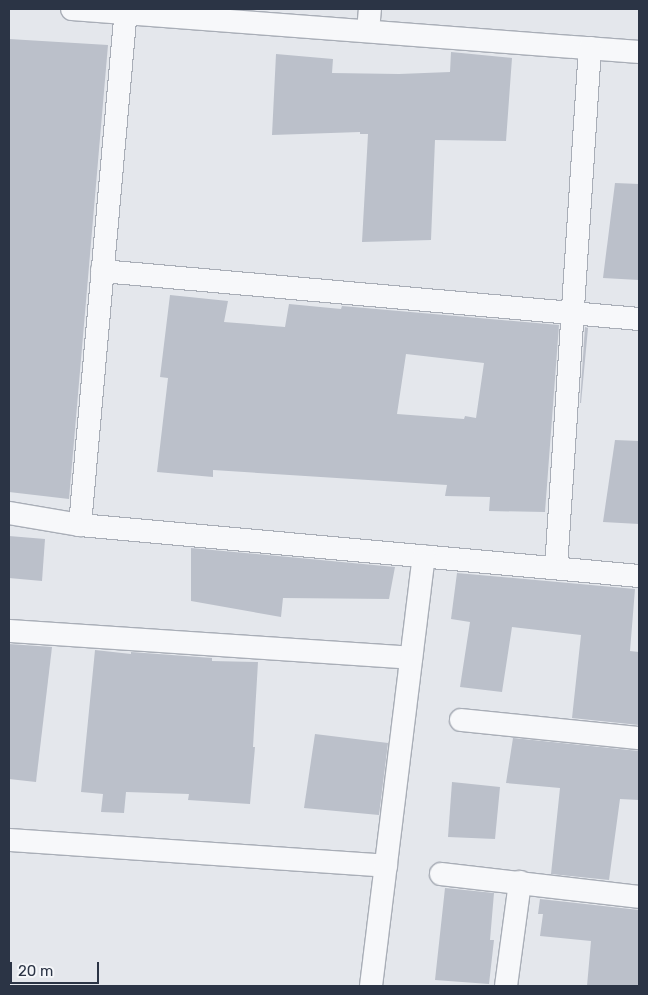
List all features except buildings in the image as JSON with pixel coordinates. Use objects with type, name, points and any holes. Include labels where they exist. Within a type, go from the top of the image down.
[{"type":"street","points":[[72,9],[126,11],[639,52]]},
{"type":"street","points":[[368,31],[370,9]]},
{"type":"street","points":[[80,525],[126,11]]},
{"type":"street","points":[[556,568],[590,48]]},
{"type":"street","points":[[102,271],[639,319]]},
{"type":"street","points":[[9,514],[80,525],[639,576]]},
{"type":"street","points":[[371,986],[424,556]]},
{"type":"street","points":[[9,631],[412,658]]},
{"type":"street","points":[[461,720],[639,738]]},
{"type":"street","points":[[9,840],[386,866]]},
{"type":"street","points":[[441,874],[639,897]]},
{"type":"street","points":[[506,986],[520,882]]}]
